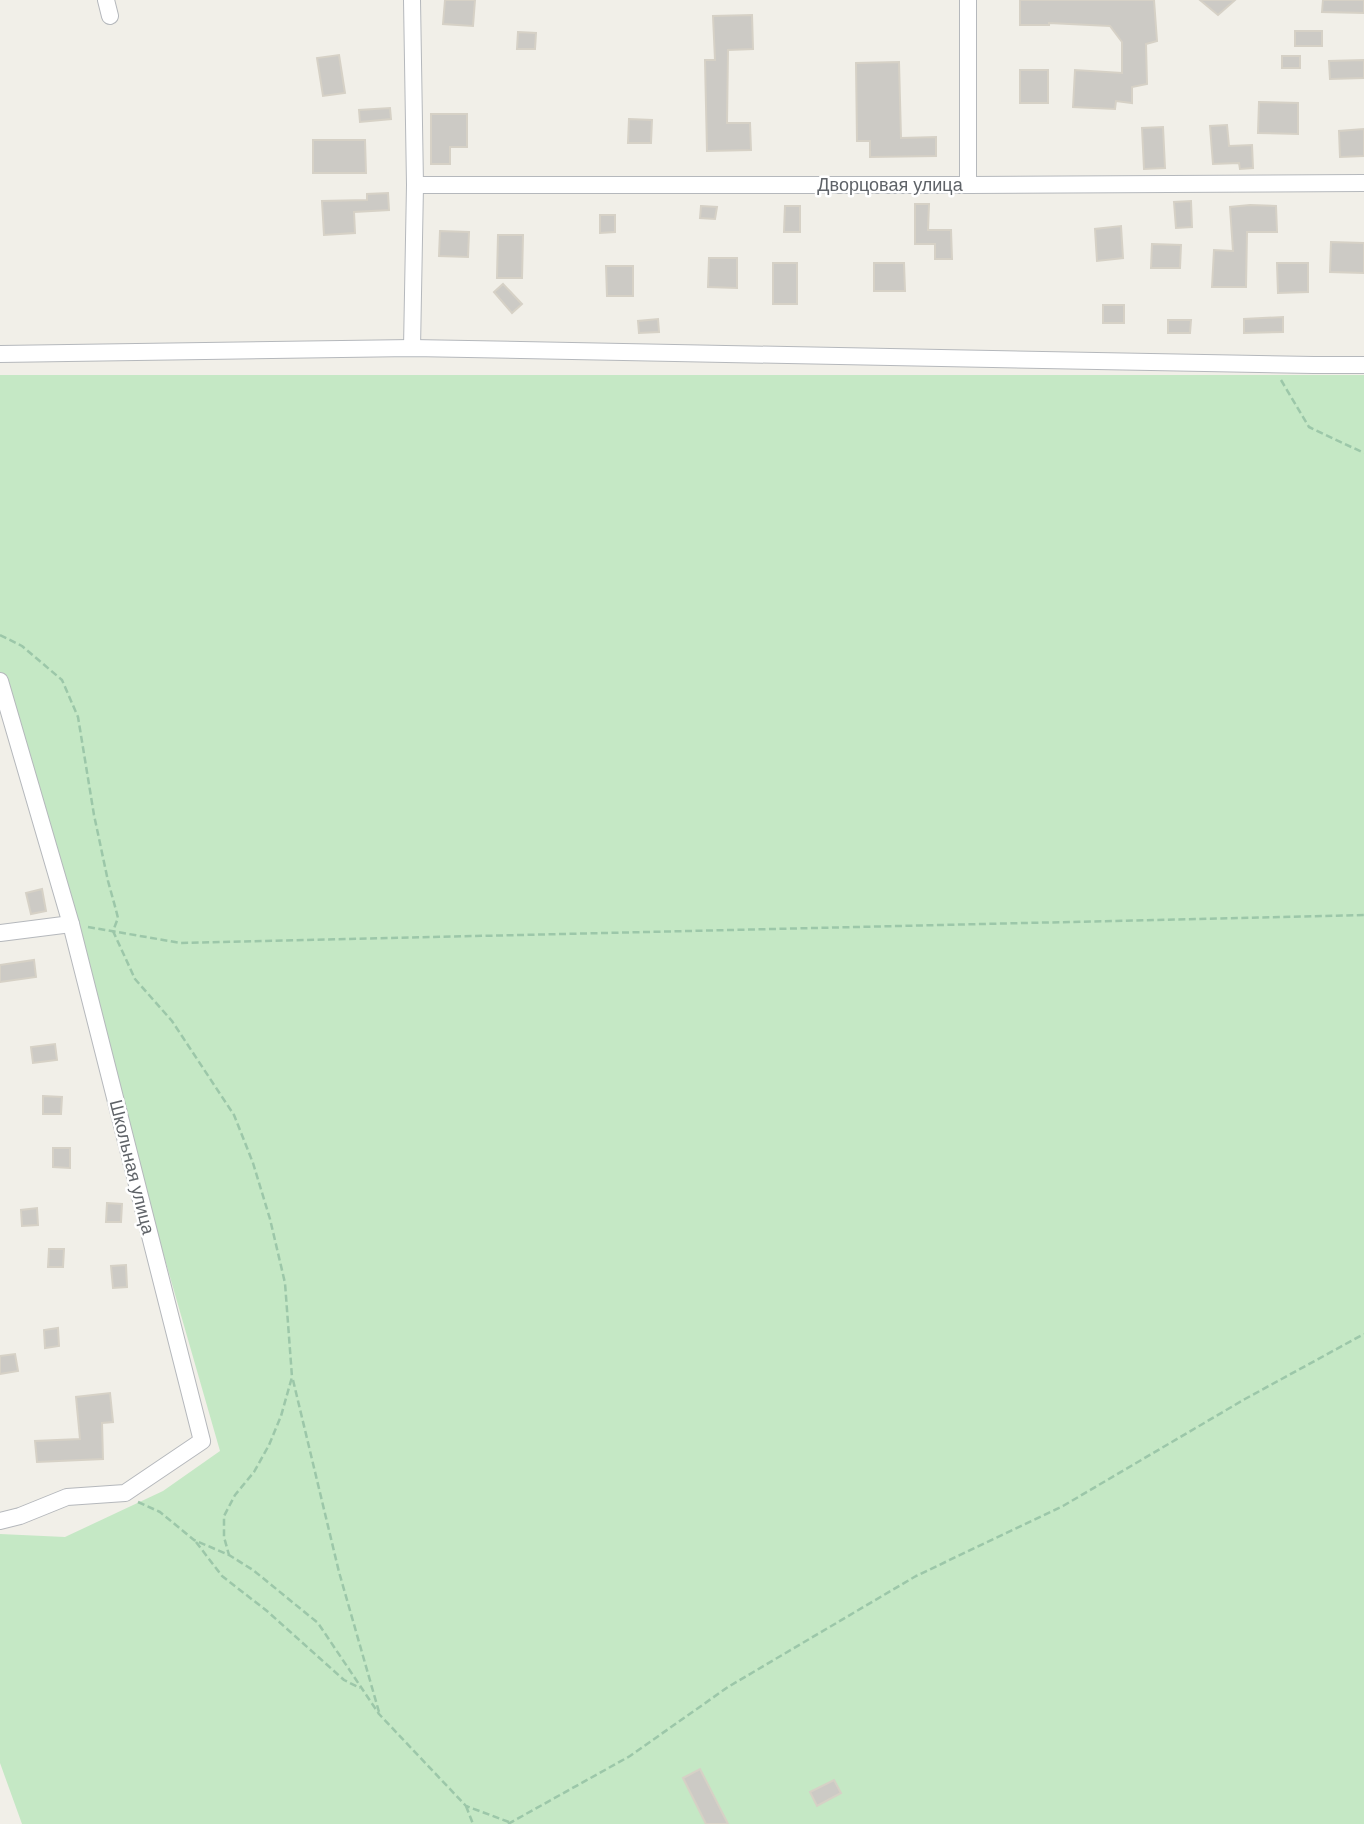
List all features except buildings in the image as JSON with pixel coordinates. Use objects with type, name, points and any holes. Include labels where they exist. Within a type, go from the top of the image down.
[{"type":"street","points":[[106,0],[110,16]]},
{"type":"street","points":[[412,0],[415,185],[412,348]]},
{"type":"street","points":[[968,0],[968,186]]},
{"type":"street","name":"Дворцовая улица","points":[[415,185],[968,186],[1364,183]]},
{"type":"street","points":[[0,354],[412,348],[1364,365]]},
{"type":"street","name":"Школьная улица","points":[[0,681],[71,924],[202,1441],[125,1493]]},
{"type":"street","points":[[0,933],[71,924]]},
{"type":"street","points":[[0,1521],[20,1517],[66,1497],[125,1493]]},
{"type":"path","points":[[1272,365],[1309,427],[1364,453]]},
{"type":"path","points":[[0,635],[22,646],[61,680],[78,718],[94,816],[118,918],[113,932],[135,979],[172,1021],[234,1115],[253,1163],[285,1283],[292,1377],[339,1572],[379,1714]]},
{"type":"path","points":[[71,924],[181,943],[1364,915]]},
{"type":"path","points":[[194,1540],[229,1555],[253,1570],[318,1623],[379,1714],[467,1806],[509,1823],[630,1755],[728,1687],[916,1576],[1063,1506],[1364,1334]]},
{"type":"path","points":[[229,1555],[224,1537],[224,1516],[269,1445],[292,1377]]},
{"type":"path","points":[[125,1493],[160,1512],[194,1540],[222,1576],[267,1611],[344,1680],[362,1689]]},
{"type":"path","points":[[467,1806],[473,1824]]},
{"type":"green space","points":[[0,375],[1364,375],[1364,1824],[22,1824],[0,1763],[0,1534],[65,1537],[163,1491],[220,1451],[0,685]]}]
